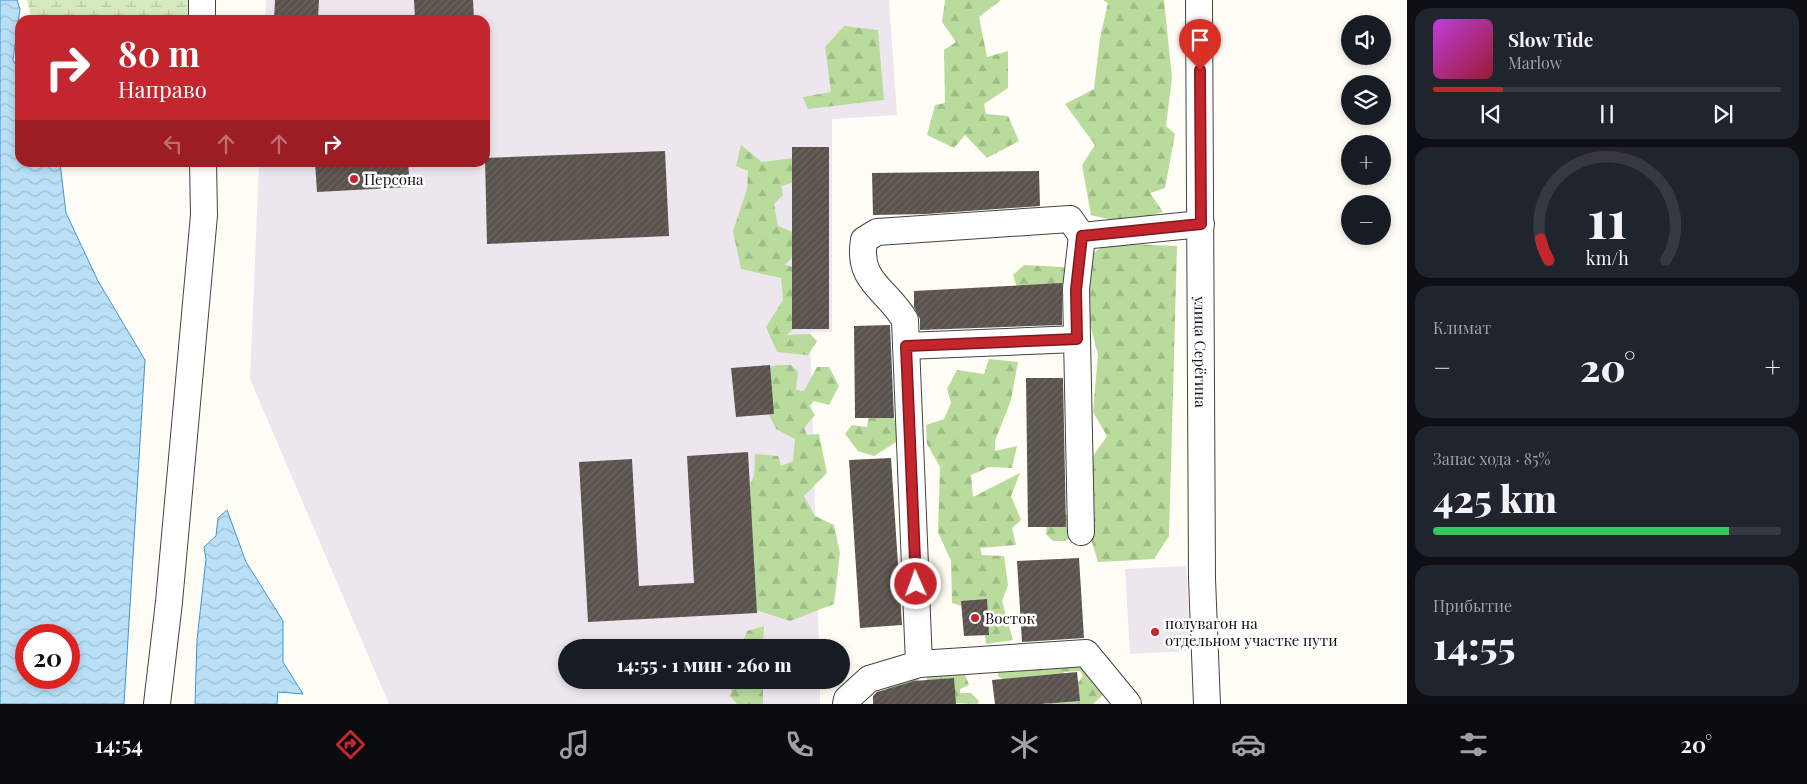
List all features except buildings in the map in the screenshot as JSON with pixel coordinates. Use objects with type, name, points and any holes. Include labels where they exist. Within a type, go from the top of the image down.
[{"type":"street","points":[[202,0],[202,15]]},
{"type":"street","name":"улица Серёгина","points":[[1199,0],[1202,579],[1206,704]]},
{"type":"street","points":[[157,704],[169,602],[204,214],[203,167]]},
{"type":"street","points":[[919,664],[905,320],[895,304],[870,278],[861,258],[864,240],[877,232],[1070,219],[1082,236],[1076,290],[1081,532]]},
{"type":"street","points":[[1082,236],[1201,224]]},
{"type":"street","points":[[906,346],[1077,339]]},
{"type":"street","points":[[846,704],[847,699],[869,679],[919,664],[1086,653],[1128,704]]},
{"type":"shaded area","points":[[266,0],[889,0],[897,115],[832,119],[832,332],[810,332],[819,639],[558,639],[558,689],[820,689],[820,704],[389,704],[250,379],[259,167],[490,167],[490,15],[265,15]]},
{"type":"shaded area","points":[[1186,566],[1191,651],[1130,654],[1125,569]]},
{"type":"green space","points":[[27,0],[191,0],[191,15],[31,15]]},
{"type":"green space","points":[[945,0],[1001,0],[979,17],[987,57],[1008,51],[1008,88],[984,104],[986,114],[1008,116],[1019,141],[987,158],[965,135],[954,148],[927,135],[935,105],[945,103],[944,50],[956,42],[942,22]]},
{"type":"green space","points":[[1103,0],[1164,0],[1172,78],[1166,126],[1175,134],[1165,188],[1150,193],[1163,212],[1126,223],[1091,215],[1082,165],[1095,145],[1065,104],[1094,89],[1100,38],[1108,3]]},
{"type":"green space","points":[[844,26],[878,30],[884,100],[808,109],[803,97],[831,92],[825,47]]},
{"type":"green space","points":[[741,145],[762,162],[801,157],[799,181],[781,186],[783,195],[774,204],[778,226],[800,235],[801,249],[785,265],[805,270],[813,309],[787,335],[810,334],[817,341],[808,355],[777,352],[766,327],[783,300],[781,278],[741,269],[733,231],[747,189],[748,171],[736,166]]},
{"type":"green space","points":[[1107,243],[1177,246],[1169,536],[1154,559],[1098,562],[1092,542],[1088,500],[1093,456],[1107,436],[1093,412],[1098,355],[1083,297],[1088,257]]},
{"type":"green space","points":[[1024,265],[1063,267],[1073,284],[1056,295],[1019,294],[1013,275]]},
{"type":"green space","points":[[989,359],[1018,362],[1011,400],[995,441],[995,451],[1017,446],[1012,468],[989,467],[971,475],[973,497],[1020,473],[1011,496],[1021,520],[1012,528],[1016,545],[980,548],[982,555],[1004,556],[1008,585],[1002,601],[1013,640],[986,644],[984,626],[978,616],[968,609],[952,603],[951,561],[938,532],[940,467],[927,444],[926,425],[944,419],[951,403],[947,389],[957,370],[984,374]]},
{"type":"green space","points":[[778,365],[791,365],[798,372],[796,390],[804,391],[817,367],[829,367],[839,386],[829,405],[814,401],[809,406],[815,415],[804,428],[807,435],[819,434],[827,473],[804,496],[815,516],[834,525],[840,553],[834,604],[790,621],[746,607],[745,499],[754,475],[755,454],[778,456],[781,466],[793,461],[795,439],[776,429],[765,407],[758,369]]},
{"type":"green space","points":[[869,413],[890,414],[898,424],[896,442],[874,456],[858,451],[845,434],[852,425],[867,427]]},
{"type":"green space","points":[[1056,513],[1074,516],[1077,533],[1065,541],[1053,541],[1046,534],[1047,521]]},
{"type":"green space","points":[[764,626],[763,639],[744,639],[747,631]]},
{"type":"green space","points":[[1076,654],[1100,678],[1103,695],[1093,704],[1049,704],[1051,697],[1068,697],[1083,676],[1080,671],[1064,672],[1057,687],[1013,687],[998,676],[999,663]]},
{"type":"green space","points":[[936,668],[965,674],[969,685],[960,689],[960,693],[971,693],[979,701],[978,704],[897,701],[878,677],[917,675],[921,687],[928,685],[926,674]]},
{"type":"green space","points":[[732,689],[763,689],[763,704],[737,704],[730,696]]},
{"type":"water","points":[[0,0],[17,0],[20,9],[19,15],[15,15],[13,60],[15,64],[15,167],[60,167],[66,213],[98,281],[145,360],[124,704],[0,704]]},
{"type":"water","points":[[227,510],[246,562],[283,621],[283,662],[303,694],[278,692],[277,704],[195,704],[197,640],[206,559],[204,547],[216,536],[218,518]]},
{"type":"place","name":"Персона","points":[[354,179]]},
{"type":"place","name":"Восток","points":[[975,618]]},
{"type":"place","name":"полувагон на отдельном участке пути","points":[[1155,632]]},
{"type":"route","points":[[916,584],[906,346],[1077,339],[1076,290],[1082,236],[1201,224],[1200,70]]}]
